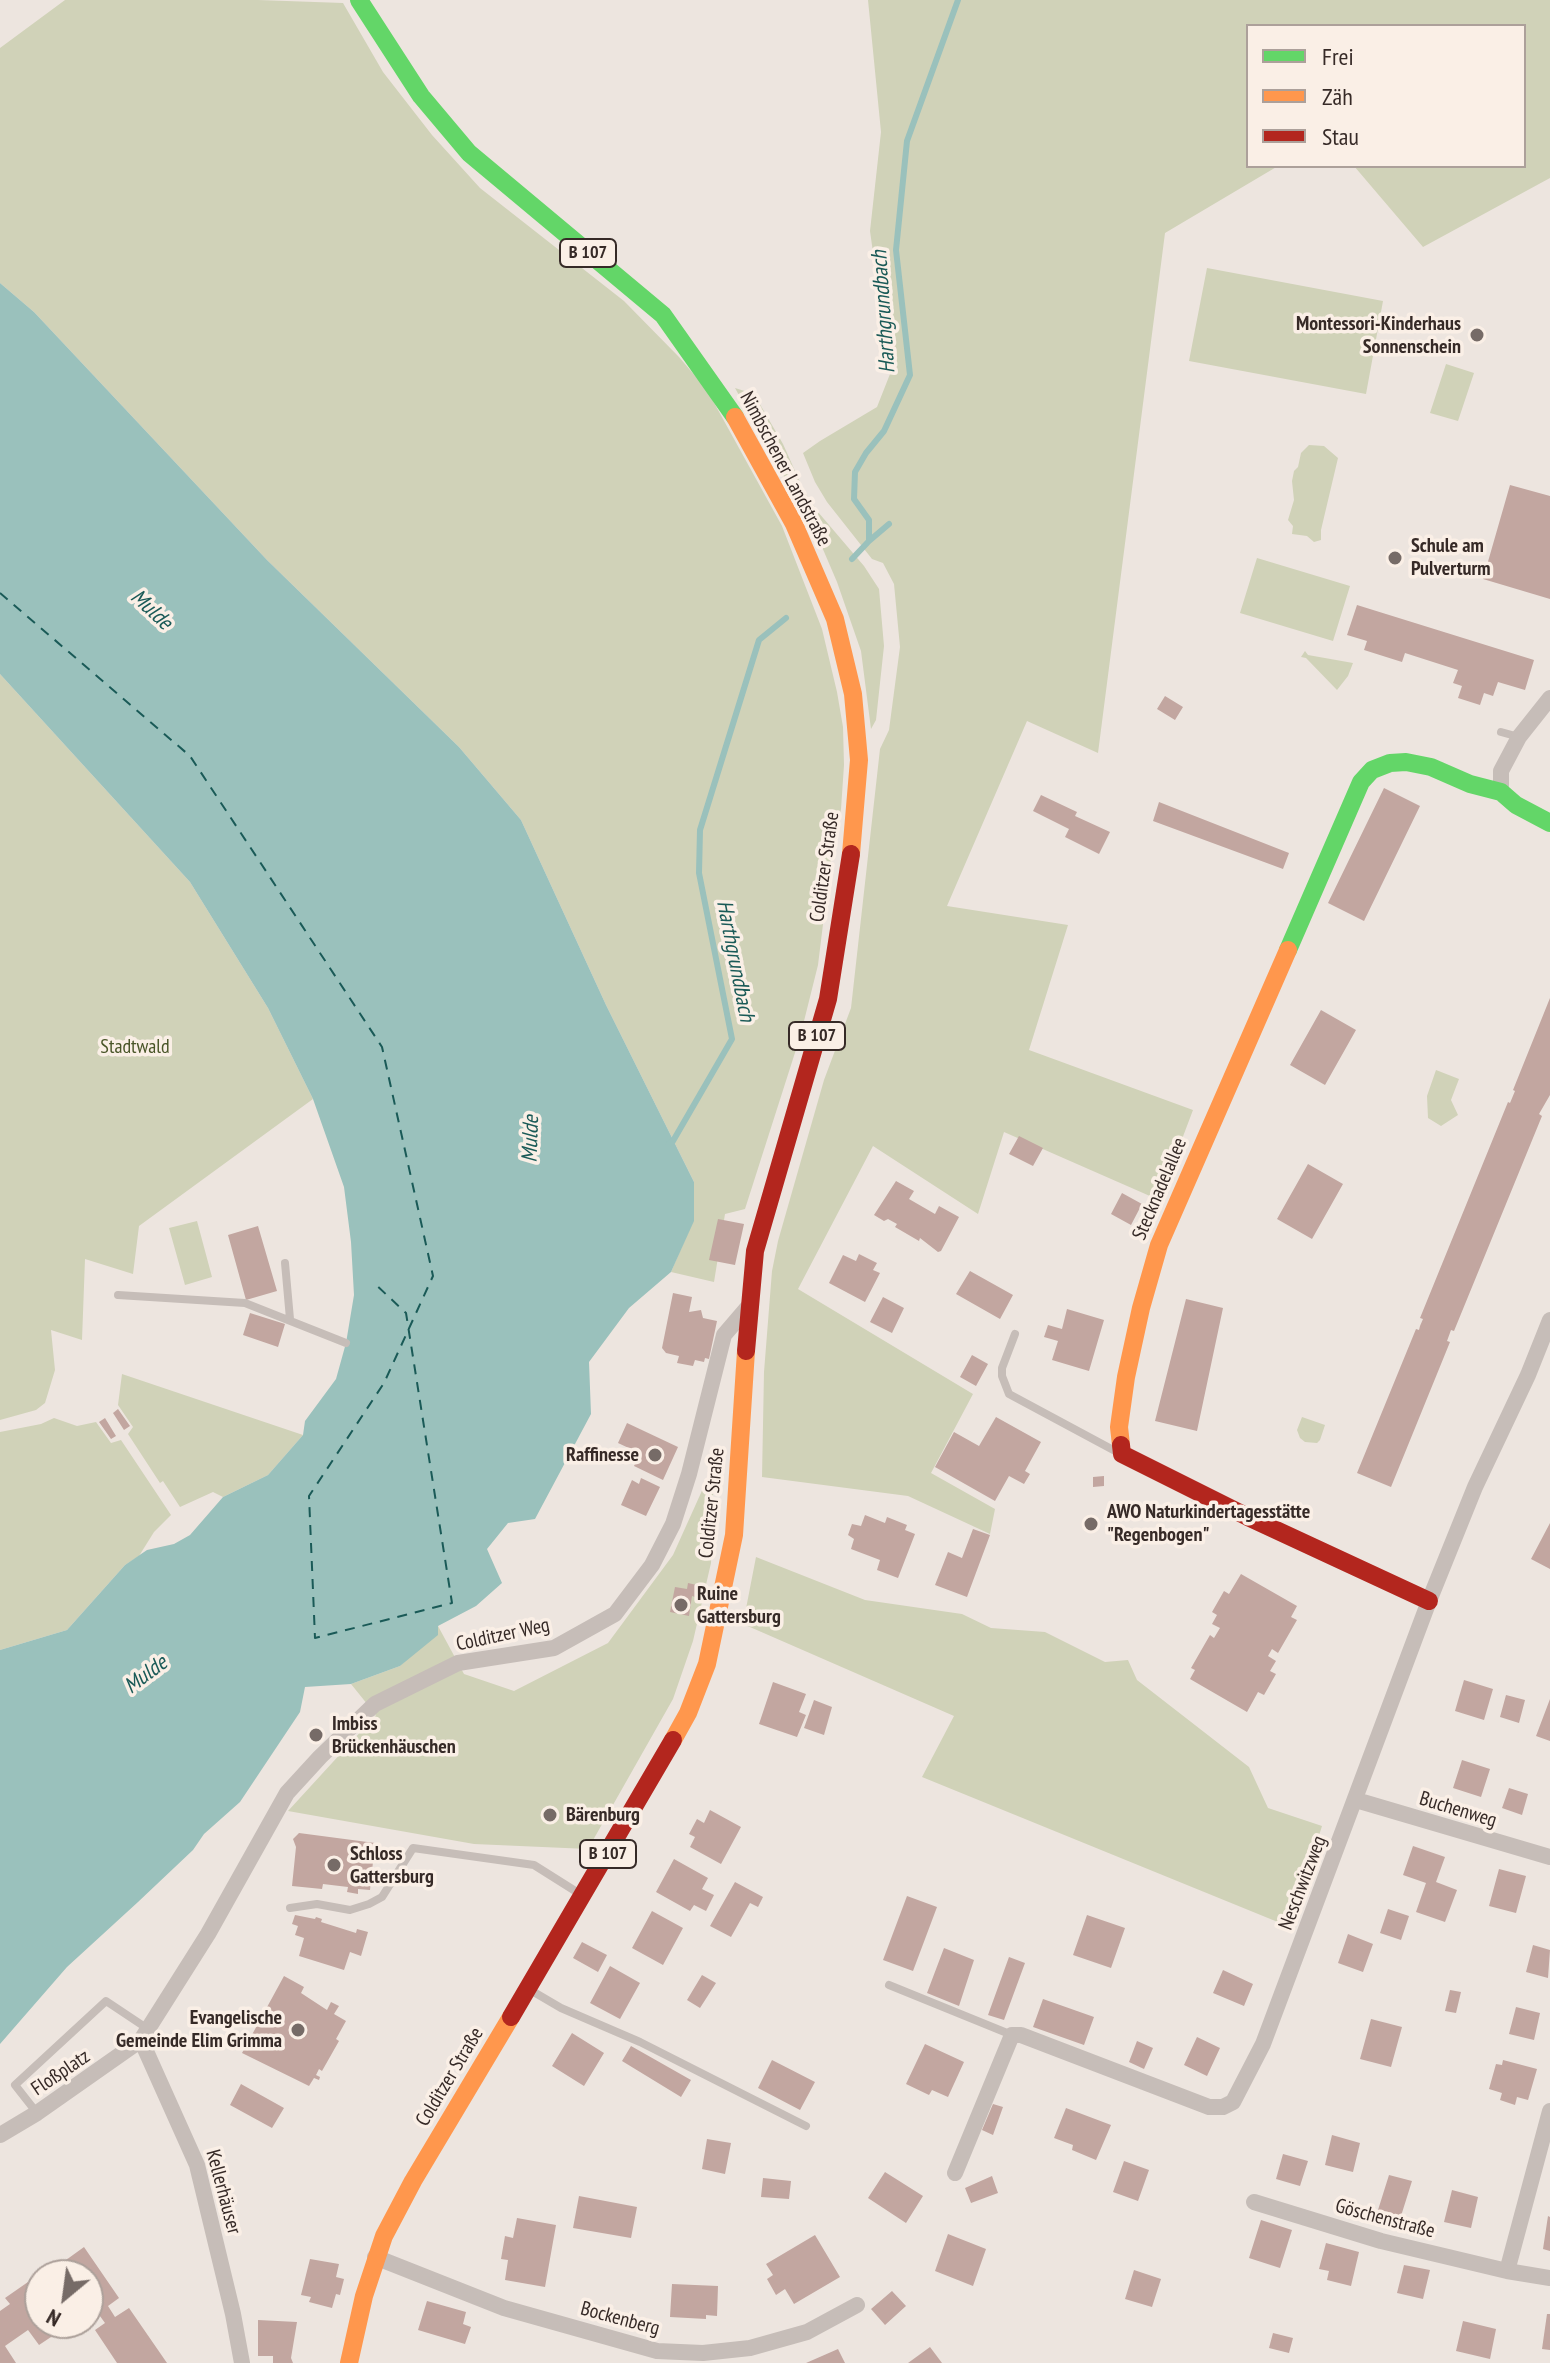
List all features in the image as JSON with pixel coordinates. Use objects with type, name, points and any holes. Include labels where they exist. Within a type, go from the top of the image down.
[{"type":"main road","name":"Nimbschener Landstraße","points":[[359,0],[421,96],[469,153],[663,315],[733,412],[794,524],[835,619],[853,694],[859,760]]},
{"type":"main road","name":"Colditzer Straße","points":[[349,2363],[375,2257],[413,2181],[584,1896],[688,1713],[707,1664],[734,1535],[755,1251],[828,999],[853,844],[859,760]]},
{"type":"main road","name":"Stecknadelallee","points":[[1122,1454],[1119,1427],[1126,1377],[1159,1245],[1361,782],[1372,770],[1390,763],[1406,762],[1431,767],[1470,784],[1501,792],[1516,805],[1550,823]]},
{"type":"main road","points":[[1122,1454],[1248,1517],[1429,1601]]},
{"type":"street","points":[[1501,792],[1501,771],[1519,737],[1550,698]]},
{"type":"street","name":"Colditzer Weg","points":[[145,2035],[208,1934],[287,1793],[363,1714],[375,1704],[458,1663],[554,1648],[615,1614],[652,1565],[673,1524],[689,1474],[724,1335],[749,1306]]},
{"type":"street","name":"Neschwitzweg","points":[[1012,2035],[1021,2035],[1209,2107],[1223,2107],[1233,2102],[1263,2044],[1429,1601],[1475,1487],[1528,1375],[1550,1320]]},
{"type":"street","name":"Buchenweg","points":[[1356,1800],[1550,1857]]},
{"type":"street","name":"Floßplatz","points":[[0,2135],[37,2113],[145,2035]]},
{"type":"street","name":"Kellerhäuser","points":[[145,2035],[197,2165],[242,2363]]},
{"type":"street","points":[[955,2173],[1012,2035]]},
{"type":"street","points":[[1507,2271],[1550,2111]]},
{"type":"street","name":"Göschenstraße","points":[[1254,2202],[1381,2241],[1550,2278]]},
{"type":"street","name":"Bockenberg","points":[[375,2257],[504,2308],[657,2351],[703,2353],[750,2348],[807,2332],[857,2305]]},
{"type":"lane","points":[[1501,732],[1519,737]]},
{"type":"lane","points":[[285,1263],[290,1319]]},
{"type":"lane","points":[[118,1295],[245,1303],[346,1343]]},
{"type":"lane","points":[[1015,1334],[1002,1368],[1009,1394],[1122,1454]]},
{"type":"lane","points":[[290,1908],[317,1904],[350,1910],[369,1904],[382,1897],[413,1848],[534,1865],[584,1896]]},
{"type":"lane","points":[[889,1985],[1012,2035]]},
{"type":"lane","points":[[528,1989],[561,2008],[628,2036],[806,2126]]},
{"type":"lane","points":[[37,2113],[15,2085],[106,2001],[145,2035]]},
{"type":"green space","points":[[65,0],[343,3],[383,72],[432,135],[480,188],[624,301],[707,390],[782,526],[822,629],[837,692],[843,727],[841,809],[831,859],[818,965],[800,1037],[745,1209],[725,1214],[714,1282],[671,1272],[693,1221],[694,1182],[606,1005],[521,820],[459,747],[267,560],[34,312],[0,283],[0,48]]},
{"type":"green space","points":[[868,0],[1550,0],[1550,178],[1423,247],[1356,168],[1526,168],[1526,24],[1246,24],[1246,168],[1275,168],[1165,233],[1098,753],[1027,721],[947,906],[1068,925],[1029,1050],[1193,1110],[1159,1200],[1004,1132],[978,1214],[873,1146],[798,1289],[973,1394],[931,1473],[995,1509],[990,1534],[908,1496],[762,1477],[764,1372],[772,1271],[824,1080],[851,1008],[880,749],[889,730],[900,647],[894,584],[883,563],[872,559],[827,502],[803,453],[877,407],[890,374],[870,231],[881,132]]},
{"type":"green space","points":[[1207,268],[1383,301],[1366,394],[1189,361]]},
{"type":"green space","points":[[1446,364],[1474,373],[1458,421],[1430,413]]},
{"type":"green space","points":[[735,388],[754,394],[783,444],[804,491],[879,589],[884,646],[876,720],[871,729],[861,651],[837,582],[819,540]]},
{"type":"green space","points":[[1309,445],[1324,446],[1338,458],[1321,540],[1314,542],[1307,536],[1292,534],[1293,526],[1288,520],[1294,500],[1294,471],[1301,453]]},
{"type":"green space","points":[[1257,558],[1350,586],[1333,641],[1240,613]]},
{"type":"green space","points":[[1305,651],[1308,655],[1353,663],[1337,690],[1306,658],[1301,657]]},
{"type":"green space","name":"Stadtwald","points":[[0,674],[190,882],[268,1008],[313,1099],[139,1226],[133,1274],[85,1259],[82,1340],[51,1330],[55,1370],[45,1403],[36,1410],[0,1420]]},
{"type":"green space","points":[[1436,1070],[1459,1079],[1451,1100],[1458,1115],[1441,1126],[1428,1118],[1427,1096]]},
{"type":"green space","points":[[197,1221],[212,1277],[185,1285],[169,1228]]},
{"type":"green space","points":[[122,1374],[303,1435],[268,1475],[223,1497],[213,1492],[180,1507],[128,1434],[133,1427],[118,1405]]},
{"type":"green space","points":[[1302,1417],[1325,1425],[1317,1443],[1305,1442],[1300,1438],[1297,1430]]},
{"type":"green space","points":[[54,1418],[77,1426],[96,1422],[111,1443],[121,1440],[171,1515],[154,1532],[139,1556],[125,1565],[67,1630],[0,1650],[0,1432],[41,1424]]},
{"type":"green space","points":[[714,1464],[711,1563],[693,1641],[673,1699],[588,1849],[474,1844],[288,1811],[376,1715],[351,1684],[400,1666],[438,1626],[464,1674],[514,1691],[608,1643],[673,1555]]},
{"type":"green space","points":[[756,1557],[865,1600],[962,1614],[991,1628],[1045,1632],[1105,1662],[1128,1660],[1137,1680],[1249,1767],[1268,1808],[1322,1826],[1290,1927],[922,1777],[954,1716],[743,1624]]},
{"type":"water","name":"Mulde","points":[[0,283],[34,312],[267,560],[459,747],[521,820],[606,1005],[694,1182],[694,1221],[671,1272],[629,1308],[589,1362],[591,1414],[535,1519],[508,1523],[487,1549],[502,1583],[476,1606],[438,1626],[438,1635],[400,1666],[351,1684],[305,1687],[300,1712],[240,1802],[67,1967],[0,2044],[0,1650],[67,1630],[125,1565],[147,1550],[174,1544],[190,1535],[223,1497],[268,1475],[303,1435],[305,1421],[336,1379],[354,1295],[344,1187],[313,1099],[268,1008],[190,882],[0,674]]},
{"type":"building","points":[[1510,485],[1550,496],[1550,599],[1483,579]]},
{"type":"building","points":[[1357,605],[1534,660],[1525,690],[1498,682],[1493,696],[1484,693],[1480,705],[1458,698],[1462,686],[1453,683],[1458,670],[1405,653],[1402,662],[1364,650],[1367,641],[1347,635]]},
{"type":"building","points":[[1165,696],[1183,707],[1175,720],[1157,709]]},
{"type":"building","points":[[1384,788],[1420,806],[1364,921],[1328,903]]},
{"type":"building","points":[[1041,795],[1077,812],[1075,816],[1110,832],[1099,854],[1065,837],[1069,829],[1033,811]]},
{"type":"building","points":[[1159,802],[1289,853],[1283,869],[1153,821]]},
{"type":"building","points":[[1550,998],[1550,1095],[1539,1114],[1542,1116],[1454,1331],[1451,1330],[1447,1341],[1450,1342],[1391,1487],[1357,1473],[1416,1329],[1419,1330],[1423,1319],[1420,1318],[1515,1091]]},
{"type":"building","points":[[1321,1010],[1356,1030],[1325,1085],[1290,1065]]},
{"type":"building","points":[[1019,1136],[1043,1148],[1033,1166],[1009,1154]]},
{"type":"building","points":[[1308,1164],[1343,1184],[1312,1239],[1277,1219]]},
{"type":"building","points":[[896,1181],[914,1191],[909,1199],[935,1214],[939,1206],[959,1217],[941,1251],[895,1227],[897,1224],[888,1219],[884,1221],[874,1215]]},
{"type":"building","points":[[1122,1193],[1142,1204],[1131,1225],[1111,1214]]},
{"type":"building","points":[[718,1219],[744,1224],[735,1265],[709,1260]]},
{"type":"building","points":[[258,1226],[277,1291],[246,1300],[228,1235]]},
{"type":"building","points":[[859,1254],[877,1263],[873,1270],[880,1273],[865,1302],[829,1283],[843,1255],[856,1261]]},
{"type":"building","points":[[970,1271],[1013,1295],[1000,1319],[956,1294]]},
{"type":"building","points":[[673,1293],[692,1297],[689,1312],[701,1310],[703,1318],[717,1321],[709,1359],[705,1358],[704,1362],[695,1360],[693,1366],[677,1363],[679,1356],[666,1353],[662,1348]]},
{"type":"building","points":[[883,1297],[904,1308],[892,1333],[870,1322]]},
{"type":"building","points":[[1186,1299],[1223,1308],[1197,1431],[1155,1421]]},
{"type":"building","points":[[1067,1309],[1104,1320],[1089,1371],[1052,1360],[1058,1341],[1044,1337],[1048,1325],[1062,1329]]},
{"type":"building","points":[[250,1313],[285,1324],[278,1347],[243,1335]]},
{"type":"building","points":[[972,1355],[988,1364],[976,1386],[960,1377]]},
{"type":"building","points":[[118,1409],[130,1426],[124,1430],[113,1413]]},
{"type":"building","points":[[996,1417],[1041,1442],[1025,1471],[1030,1474],[1024,1484],[1009,1476],[995,1501],[935,1467],[954,1432],[979,1446]]},
{"type":"building","points":[[105,1418],[116,1436],[111,1439],[99,1422]]},
{"type":"building","name":"Raffinesse","points":[[627,1423],[678,1447],[663,1480],[634,1466],[637,1459],[633,1450],[618,1443]]},
{"type":"building","points":[[1104,1476],[1104,1486],[1093,1487],[1093,1477]]},
{"type":"building","points":[[641,1478],[660,1487],[646,1516],[621,1505],[632,1480],[639,1484]]},
{"type":"building","points":[[865,1515],[885,1523],[887,1517],[907,1525],[905,1530],[915,1534],[898,1578],[877,1570],[880,1560],[851,1549],[854,1539],[848,1535],[852,1524],[861,1526]]},
{"type":"building","points":[[1550,1523],[1550,1569],[1531,1559]]},
{"type":"building","points":[[973,1529],[990,1535],[967,1597],[935,1585],[948,1552],[962,1558]]},
{"type":"building","points":[[1241,1574],[1297,1606],[1291,1617],[1297,1620],[1278,1653],[1272,1649],[1268,1656],[1276,1661],[1270,1671],[1276,1674],[1264,1695],[1258,1692],[1247,1712],[1190,1679],[1195,1670],[1191,1668],[1210,1635],[1214,1638],[1220,1628],[1212,1624],[1217,1615],[1212,1612],[1224,1591],[1229,1594]]},
{"type":"building","name":"Ruine Gattersburg","points":[[688,1583],[701,1586],[698,1598],[692,1596],[689,1616],[670,1612],[675,1587],[687,1589]]},
{"type":"building","points":[[1464,1680],[1493,1689],[1484,1720],[1455,1711]]},
{"type":"building","points":[[773,1682],[806,1694],[799,1712],[806,1715],[797,1737],[759,1724]]},
{"type":"building","points":[[1506,1695],[1525,1700],[1519,1723],[1500,1717]]},
{"type":"building","points":[[1550,1699],[1550,1741],[1536,1736]]},
{"type":"building","points":[[814,1700],[832,1707],[824,1735],[804,1728]]},
{"type":"building","points":[[1462,1760],[1490,1769],[1481,1797],[1453,1788]]},
{"type":"building","points":[[1509,1788],[1528,1794],[1522,1815],[1502,1808]]},
{"type":"building","points":[[710,1810],[741,1827],[721,1864],[690,1847],[695,1837],[689,1834],[697,1819],[704,1823]]},
{"type":"building","name":"Schloss Gattersburg","points":[[299,1833],[375,1843],[370,1890],[358,1889],[358,1894],[347,1892],[348,1887],[323,1884],[322,1889],[292,1886],[296,1847],[293,1839]]},
{"type":"building","points":[[1413,1846],[1445,1857],[1436,1882],[1457,1890],[1445,1922],[1416,1912],[1426,1883],[1403,1875]]},
{"type":"building","points":[[674,1859],[708,1878],[702,1889],[714,1895],[706,1911],[694,1905],[690,1911],[656,1892]]},
{"type":"building","points":[[1499,1869],[1526,1876],[1516,1913],[1489,1906]]},
{"type":"building","points":[[735,1882],[763,1897],[758,1907],[750,1903],[731,1937],[710,1926]]},
{"type":"building","points":[[907,1896],[937,1907],[913,1971],[883,1960]]},
{"type":"building","points":[[1388,1909],[1409,1916],[1401,1940],[1380,1933]]},
{"type":"building","points":[[652,1911],[683,1928],[663,1965],[632,1948]]},
{"type":"building","points":[[295,1915],[316,1917],[322,1919],[321,1922],[356,1933],[357,1929],[368,1932],[361,1956],[350,1952],[344,1970],[299,1956],[304,1938],[295,1935],[298,1926],[292,1924]]},
{"type":"building","points":[[1087,1915],[1125,1928],[1111,1968],[1073,1955]]},
{"type":"building","points":[[1348,1934],[1373,1944],[1363,1972],[1338,1963]]},
{"type":"building","points":[[582,1942],[607,1955],[598,1972],[573,1958]]},
{"type":"building","points":[[1533,1945],[1550,1950],[1548,1978],[1526,1972]]},
{"type":"building","points":[[944,1948],[974,1960],[959,2006],[927,1993]]},
{"type":"building","points":[[1009,1957],[1025,1963],[1004,2020],[988,2015]]},
{"type":"building","points":[[610,1966],[640,1983],[620,2019],[590,2003]]},
{"type":"building","points":[[1223,1970],[1253,1984],[1244,2006],[1213,1993]]},
{"type":"building","points":[[702,1975],[716,1983],[700,2008],[687,2000]]},
{"type":"building","name":"Evangelische Gemeinde Elim Grimma","points":[[284,1976],[304,1987],[301,1993],[327,2010],[331,2002],[339,2006],[334,2014],[346,2021],[336,2039],[339,2041],[322,2071],[319,2069],[316,2075],[320,2077],[319,2080],[314,2078],[309,2086],[242,2053]]},
{"type":"building","points":[[1450,1990],[1461,1992],[1456,2013],[1445,2011]]},
{"type":"building","points":[[1043,1999],[1094,2017],[1084,2045],[1033,2027]]},
{"type":"building","points":[[1516,2007],[1540,2013],[1534,2040],[1509,2034]]},
{"type":"building","points":[[1371,2019],[1402,2027],[1391,2067],[1360,2059]]},
{"type":"building","points":[[572,2033],[604,2053],[584,2086],[552,2066]]},
{"type":"building","points":[[1197,2037],[1220,2048],[1207,2076],[1184,2065]]},
{"type":"building","points":[[1137,2041],[1153,2048],[1144,2069],[1129,2062]]},
{"type":"building","points":[[925,2044],[964,2062],[948,2097],[932,2090],[929,2095],[906,2084]]},
{"type":"building","points":[[631,2046],[691,2080],[681,2097],[622,2061]]},
{"type":"building","points":[[772,2060],[815,2082],[800,2110],[758,2088]]},
{"type":"building","points":[[1503,2060],[1537,2069],[1528,2100],[1517,2097],[1515,2105],[1500,2100],[1502,2093],[1489,2089],[1496,2064],[1502,2065]]},
{"type":"building","points":[[241,2084],[284,2108],[272,2128],[230,2105]]},
{"type":"building","points":[[993,2104],[1003,2107],[993,2135],[982,2130]]},
{"type":"building","points":[[1066,2108],[1111,2125],[1096,2160],[1072,2150],[1073,2145],[1054,2138]]},
{"type":"building","points":[[1332,2135],[1360,2143],[1353,2172],[1325,2165]]},
{"type":"building","points":[[707,2139],[731,2143],[725,2174],[702,2169]]},
{"type":"building","points":[[1283,2154],[1308,2161],[1300,2186],[1276,2179]]},
{"type":"building","points":[[1124,2161],[1149,2170],[1138,2201],[1113,2192]]},
{"type":"building","points":[[885,2172],[923,2196],[906,2223],[868,2198]]},
{"type":"building","points":[[1389,2175],[1412,2181],[1401,2216],[1378,2210]]},
{"type":"building","points":[[992,2176],[998,2193],[971,2203],[965,2188]]},
{"type":"building","points":[[763,2178],[791,2181],[789,2199],[761,2197]]},
{"type":"building","points":[[1452,2190],[1478,2197],[1471,2228],[1444,2222]]},
{"type":"building","points":[[579,2196],[637,2207],[631,2238],[573,2228]]},
{"type":"building","points":[[1550,2217],[1550,2251],[1543,2249]]},
{"type":"building","points":[[517,2218],[556,2225],[545,2287],[505,2280],[508,2260],[501,2259],[505,2236],[513,2238]]},
{"type":"building","points":[[1261,2220],[1292,2230],[1280,2268],[1249,2258]]},
{"type":"building","points":[[948,2234],[986,2249],[973,2286],[935,2271]]},
{"type":"building","points":[[815,2235],[840,2277],[794,2304],[785,2289],[776,2295],[767,2279],[773,2275],[766,2264]]},
{"type":"building","points":[[1326,2243],[1359,2252],[1351,2286],[1327,2280],[1329,2271],[1319,2269]]},
{"type":"building","points":[[84,2247],[92,2259],[67,2259]]},
{"type":"building","points":[[310,2259],[339,2264],[336,2277],[344,2279],[340,2295],[336,2294],[332,2308],[309,2302],[311,2297],[301,2295]]},
{"type":"building","points":[[1404,2265],[1430,2270],[1423,2299],[1397,2293]]},
{"type":"building","points":[[1134,2270],[1161,2279],[1152,2307],[1125,2299]]},
{"type":"building","points":[[104,2276],[119,2298],[108,2306],[115,2317],[129,2308],[167,2363],[117,2363],[101,2339],[104,2339]]},
{"type":"building","points":[[672,2284],[718,2286],[717,2316],[706,2315],[706,2319],[670,2317]]},
{"type":"building","points":[[24,2285],[24,2333],[5,2346],[16,2363],[0,2363],[0,2311],[10,2304],[5,2298]]},
{"type":"building","points":[[892,2291],[906,2306],[885,2325],[871,2309]]},
{"type":"building","points":[[427,2301],[466,2312],[463,2324],[471,2327],[465,2344],[418,2330]]},
{"type":"building","points":[[1547,2314],[1550,2314],[1550,2350],[1542,2349]]},
{"type":"building","points":[[258,2320],[297,2322],[291,2358],[293,2363],[273,2363],[273,2356],[258,2356]]},
{"type":"building","points":[[1463,2321],[1496,2329],[1490,2359],[1456,2351]]},
{"type":"building","points":[[1273,2333],[1293,2338],[1289,2353],[1269,2348]]},
{"type":"building","points":[[35,2339],[48,2339],[39,2345]]},
{"type":"building","points":[[930,2347],[942,2363],[908,2363]]},
{"type":"building","points":[[838,2349],[845,2363],[806,2363]]},
{"type":"waterway","name":"Harthgrundbach","points":[[852,559],[869,541],[869,520],[854,499],[855,472],[884,431],[910,375],[896,250],[907,141],[958,0]]},
{"type":"waterway","points":[[869,541],[889,524]]},
{"type":"waterway","name":"Harthgrundbach","points":[[669,1144],[732,1039],[699,873],[700,830],[759,640],[786,618]]},
{"type":"ferry route","points":[[0,593],[190,756],[382,1047],[433,1276],[384,1383],[309,1496],[315,1638],[452,1603],[406,1313],[374,1283]]},
{"type":"traffic: fast","points":[[359,0],[421,96],[469,153],[663,315],[735,417]]},
{"type":"traffic: fast","points":[[1288,950],[1361,782],[1372,770],[1390,763],[1406,762],[1431,767],[1470,784],[1501,792],[1516,805],[1550,823]]},
{"type":"traffic: slow","points":[[735,417],[794,524],[835,619],[853,694],[859,760],[851,854]]},
{"type":"traffic: slow","points":[[1121,1445],[1119,1427],[1126,1377],[1159,1245],[1288,950]]},
{"type":"traffic: slow","points":[[673,1740],[688,1713],[707,1664],[734,1535],[746,1351]]},
{"type":"traffic: slow","points":[[349,2363],[364,2296],[384,2236],[413,2181],[511,2017]]},
{"type":"traffic: jam","points":[[746,1351],[755,1251],[828,999],[851,854]]},
{"type":"traffic: jam","points":[[1121,1445],[1122,1454],[1248,1517],[1429,1601]]},
{"type":"traffic: jam","points":[[511,2017],[673,1740]]},
{"type":"place","name":"Montessori-Kinderhaus Sonnenschein","points":[[1477,335]]},
{"type":"place","name":"Schule am Pulverturm","points":[[1395,558]]},
{"type":"place","name":"Raffinesse","points":[[655,1455]]},
{"type":"place","name":"AWO Naturkindertagesstätte \"Regenbogen\"","points":[[1091,1524]]},
{"type":"place","name":"Ruine Gattersburg","points":[[681,1605]]},
{"type":"place","name":"Imbiss Brückenhäuschen","points":[[316,1735]]},
{"type":"place","name":"Bärenburg","points":[[550,1815]]},
{"type":"place","name":"Schloss Gattersburg","points":[[334,1865]]},
{"type":"place","name":"Evangelische Gemeinde Elim Grimma","points":[[298,2030]]}]
